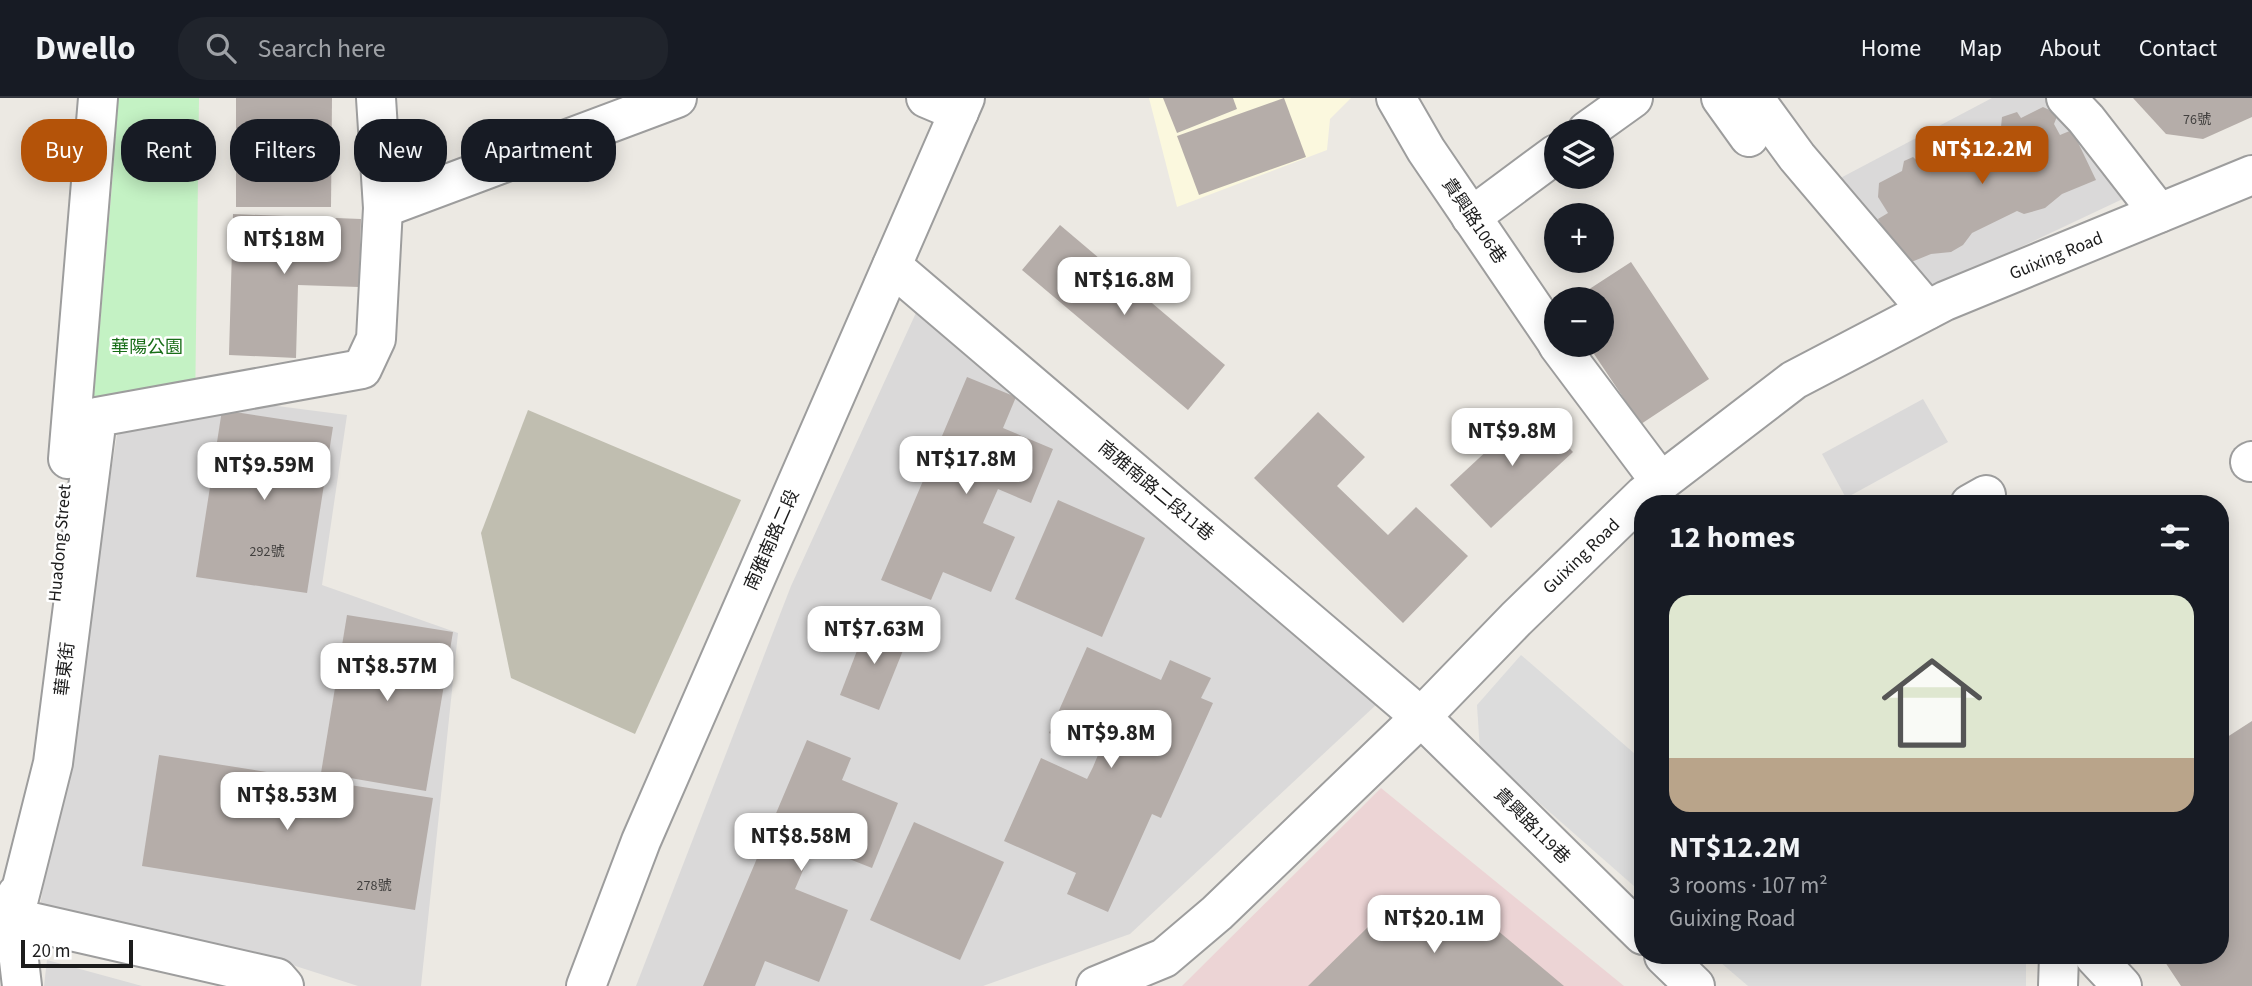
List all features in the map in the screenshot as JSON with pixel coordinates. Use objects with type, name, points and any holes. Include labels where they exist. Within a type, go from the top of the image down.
[{"type":"street","name":"Huadong Street","points":[[22,986],[14,918],[46,694],[98,98]]},
{"type":"street","points":[[376,98],[383,208],[677,98]]},
{"type":"street","name":"貴興路106巷","points":[[1396,98],[1426,150],[1544,324]]},
{"type":"street","points":[[1604,119],[1633,98]]},
{"type":"street","points":[[1721,98],[1749,137]]},
{"type":"street","points":[[1754,98],[1797,157],[1927,310]]},
{"type":"street","points":[[2066,98],[2159,213]]},
{"type":"street","name":"南雅南路二段","points":[[586,986],[641,841],[892,266],[950,103]]},
{"type":"street","points":[[1471,217],[1544,164]]},
{"type":"street","name":"Guixing Road","points":[[1652,493],[1794,380],[1927,310],[2252,175]]},
{"type":"street","name":"華東街","points":[[14,918],[53,763],[97,417],[362,369],[376,339],[383,208]]},
{"type":"street","name":"南雅南路二段11巷","points":[[892,266],[1421,716]]},
{"type":"street","name":"貴興路106巷","points":[[1566,357],[1652,493]]},
{"type":"street","name":"Guixing Road","points":[[1117,983],[1164,958],[1217,913],[1421,716],[1516,619],[1634,510]]},
{"type":"street","name":"貴興路119巷","points":[[1421,716],[1634,926]]},
{"type":"street","points":[[14,918],[277,978],[284,986]]},
{"type":"street","points":[[1672,964],[1695,986]]},
{"type":"street","points":[[2058,986],[2059,964]]},
{"type":"street","points":[[2101,964],[2122,986]]},
{"type":"shaded area","points":[[1149,98],[1351,98],[1330,119],[1327,150],[1177,207]]},
{"type":"shaded area","points":[[1992,98],[2058,98],[2129,196],[1919,295],[1831,183]]},
{"type":"shaded area","points":[[920,304],[1377,704],[1130,934],[983,986],[636,986],[791,586]]},
{"type":"shaded area","points":[[1923,399],[1948,442],[1851,495],[1844,495],[1822,454]]},
{"type":"shaded area","points":[[231,400],[347,415],[322,585],[458,633],[421,986],[358,986],[286,963],[40,906],[117,435]]},
{"type":"shaded area","points":[[528,410],[741,500],[635,734],[511,678],[481,533]]},
{"type":"shaded area","points":[[1521,655],[1634,753],[1634,886],[1480,751],[1477,705]]},
{"type":"shaded area","points":[[1381,788],[1624,986],[1182,986]]},
{"type":"shaded area","points":[[47,960],[142,986],[44,986]]},
{"type":"shaded area","points":[[1722,964],[2026,964],[2026,986],[1748,986]]},
{"type":"green space","name":"華陽公園","points":[[115,98],[199,98],[199,119],[121,119],[121,182],[198,182],[195,412],[93,405],[113,173]]},
{"type":"building","points":[[236,98],[332,98],[332,119],[236,119]]},
{"type":"building","points":[[1163,98],[1233,98],[1237,109],[1177,133]]},
{"type":"building","points":[[1284,98],[1306,157],[1199,195],[1177,136]]},
{"type":"building","points":[[2133,98],[2252,98],[2252,117],[2203,139],[2166,134]]},
{"type":"building","points":[[2043,107],[2058,114],[2054,124],[2060,135],[2072,130],[2096,180],[2062,194],[2045,208],[2024,214],[2017,211],[1972,233],[1963,245],[1951,252],[1931,254],[1904,265],[1878,219],[1888,213],[1878,197],[1879,183],[1902,171],[1904,161],[1913,157],[1925,168],[1936,170],[1947,160],[1962,164],[1976,157],[1977,149],[2004,135],[2002,117],[2017,112],[2021,118]]},
{"type":"building","points":[[236,182],[331,182],[331,207],[236,207]]},
{"type":"building","points":[[233,214],[361,219],[359,287],[298,285],[296,358],[229,355]]},
{"type":"building","points":[[1060,225],[1225,365],[1188,410],[1022,270]]},
{"type":"building","points":[[1631,262],[1709,379],[1641,424],[1596,357],[1614,357],[1614,287],[1592,287]]},
{"type":"building","points":[[967,377],[1016,397],[1003,428],[1053,449],[1031,503],[998,489],[983,523],[1015,537],[991,592],[943,572],[931,600],[881,580]]},
{"type":"building","points":[[1532,409],[1573,452],[1491,528],[1450,485]]},
{"type":"building","points":[[222,410],[333,427],[307,593],[196,577]]},
{"type":"building","points":[[1318,412],[1365,457],[1337,486],[1388,535],[1416,507],[1468,556],[1403,623],[1254,478]]},
{"type":"building","points":[[1058,500],[1145,538],[1102,637],[1015,599]]},
{"type":"building","points":[[347,615],[453,632],[426,791],[321,773]]},
{"type":"building","points":[[868,622],[908,638],[879,710],[840,695]]},
{"type":"building","points":[[1087,647],[1161,680],[1170,660],[1211,678],[1201,698],[1213,703],[1161,818],[1152,814],[1108,912],[1067,894],[1076,873],[1004,841],[1041,758],[1087,779],[1093,767],[1098,755],[1049,733]]},
{"type":"building","points":[[2252,721],[2252,986],[2181,986],[2166,964],[2229,964],[2229,736]]},
{"type":"building","points":[[807,740],[851,758],[842,780],[898,803],[872,868],[814,845],[795,889],[848,910],[819,982],[765,961],[755,986],[703,986]]},
{"type":"building","points":[[159,755],[433,798],[415,910],[142,866]]},
{"type":"building","points":[[914,822],[1004,862],[960,960],[870,920]]},
{"type":"building","points":[[1467,905],[1564,986],[1308,986],[1370,925]]}]
